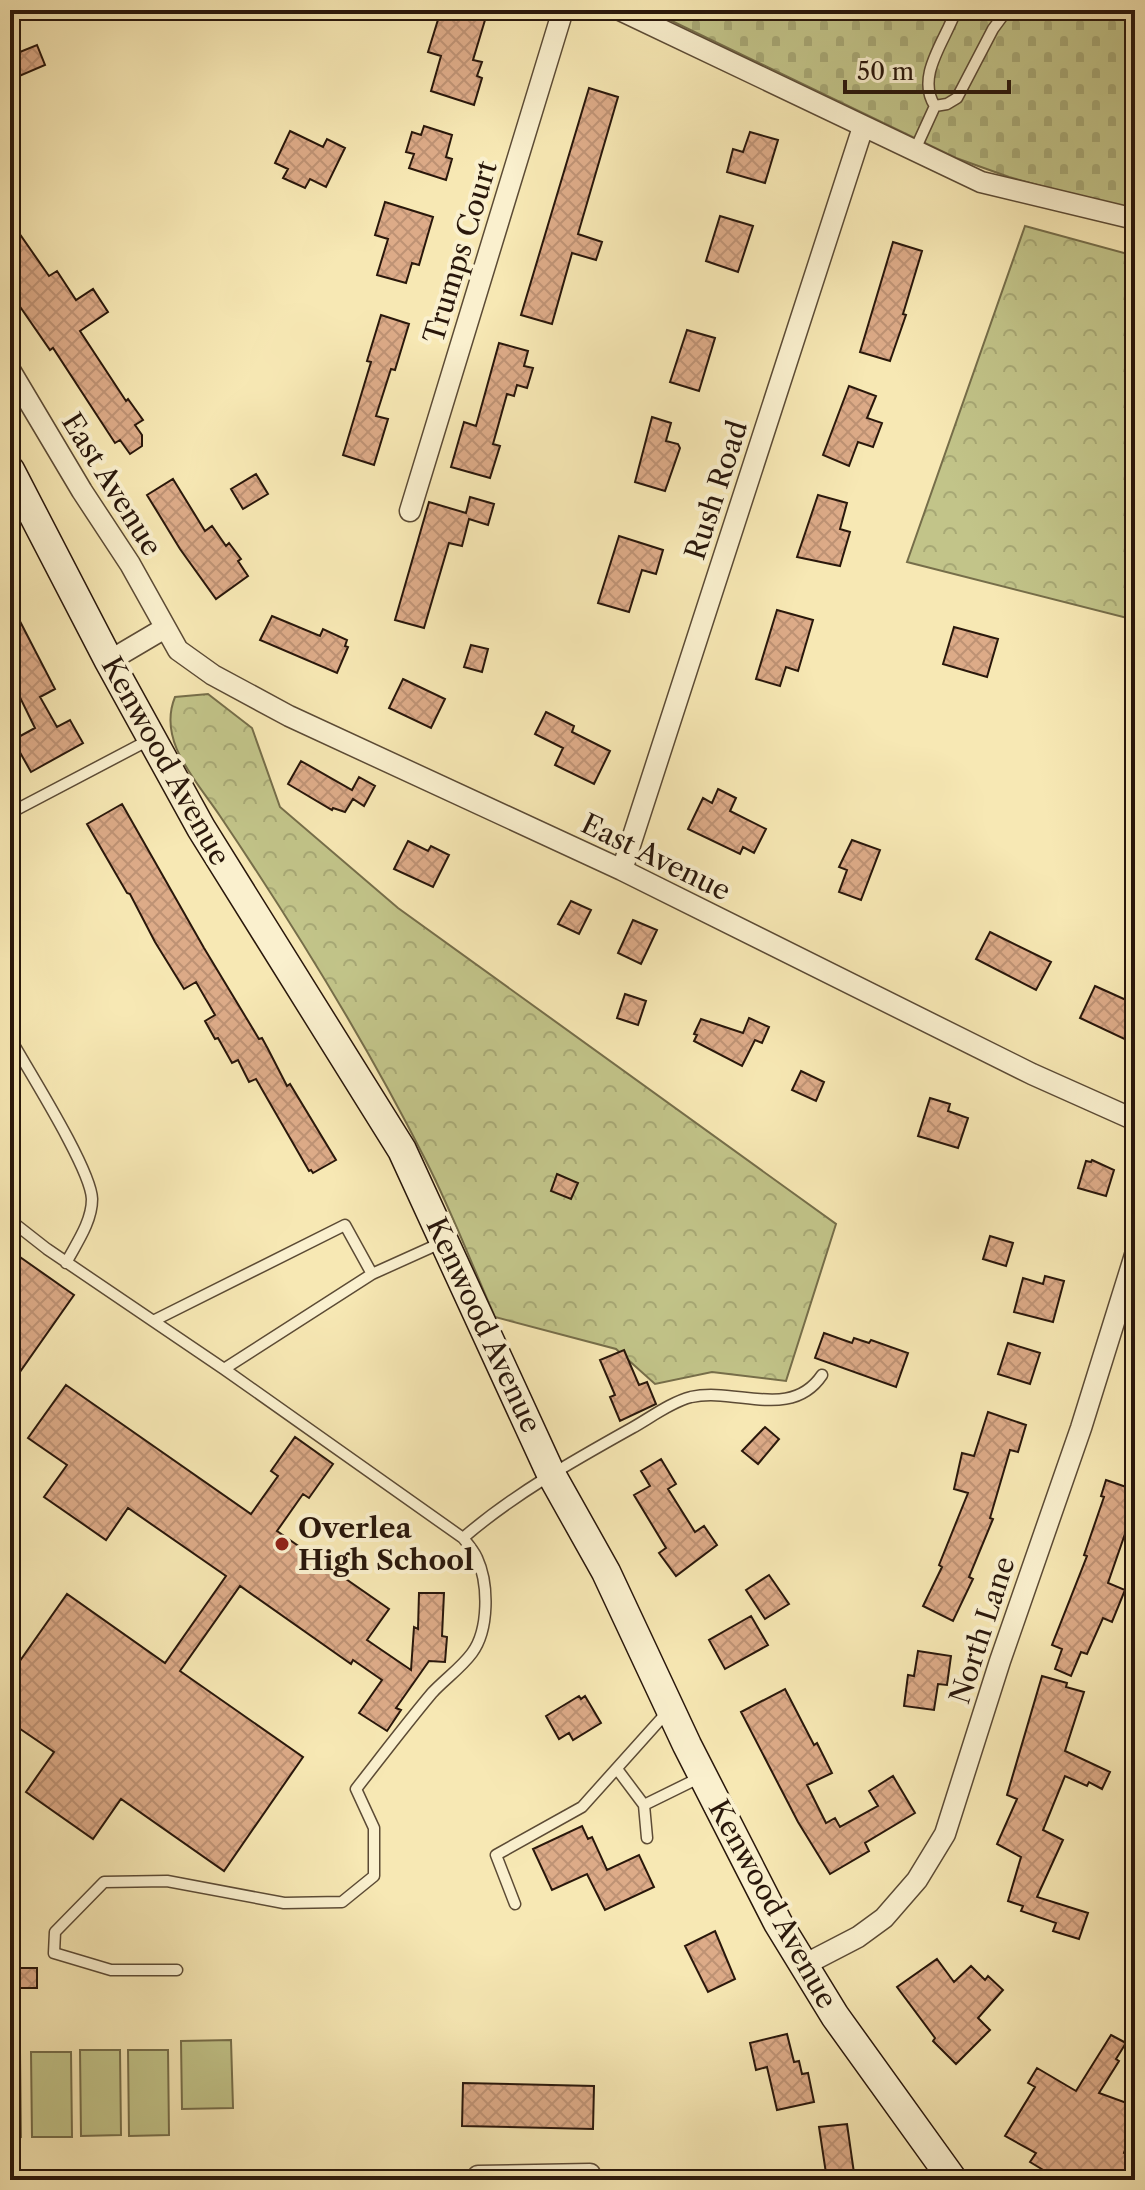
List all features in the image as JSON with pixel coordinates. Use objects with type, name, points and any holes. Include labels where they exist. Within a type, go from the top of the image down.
[{"type":"main road","name":"Kenwood Avenue","points":[[10,470],[109,661],[201,828],[402,1150],[551,1474],[606,1572],[702,1776],[802,1966],[953,2180]]},
{"type":"street","name":"Trumps Court","points":[[410,511],[563,10]]},
{"type":"street","points":[[620,10],[981,182],[1135,219]]},
{"type":"street","name":"Rush Road","points":[[622,870],[863,127]]},
{"type":"street","name":"East Avenue","points":[[10,370],[82,491],[130,564],[178,650],[213,675],[289,716],[622,870],[1032,1074],[1135,1120]]},
{"type":"street","points":[[109,661],[165,628]]},
{"type":"street","name":"North Lane","points":[[802,1966],[858,1937],[884,1918],[917,1880],[945,1834],[1000,1661],[1081,1428],[1135,1255]]},
{"type":"street","points":[[478,2176],[538,2178],[590,2174]]},
{"type":"lane","points":[[935,106],[928,97],[926,79],[956,10]]},
{"type":"lane","points":[[935,106],[957,98],[1007,10]]},
{"type":"lane","points":[[1117,10],[1135,18]]},
{"type":"lane","points":[[914,152],[935,106]]},
{"type":"lane","points":[[10,813],[151,739]]},
{"type":"lane","points":[[10,1038],[78,1161],[92,1199],[84,1230],[66,1263]]},
{"type":"lane","points":[[10,1220],[66,1263],[224,1369],[463,1538],[476,1557],[481,1572],[485,1598],[479,1640],[472,1653],[434,1690],[356,1789],[374,1828],[374,1876],[342,1902],[284,1903],[167,1881],[104,1882],[55,1932],[54,1953],[111,1970],[177,1970]]},
{"type":"lane","points":[[153,1321],[345,1225],[372,1274]]},
{"type":"lane","points":[[224,1369],[372,1274],[446,1241]]},
{"type":"lane","points":[[463,1538],[486,1518],[551,1474],[689,1397],[787,1400],[814,1386],[822,1375]]},
{"type":"lane","points":[[515,1904],[496,1855],[582,1807],[670,1709]]},
{"type":"lane","points":[[617,1769],[644,1805],[647,1838]]},
{"type":"lane","points":[[644,1805],[702,1776]]},
{"type":"green space","points":[[649,10],[1135,10],[1135,212],[1009,177],[956,158]]},
{"type":"green space","points":[[1025,226],[1135,256],[1135,620],[907,562]]},
{"type":"green space","points":[[208,694],[252,728],[280,807],[398,908],[836,1224],[786,1381],[712,1372],[655,1384],[616,1349],[495,1317],[435,1180],[379,1072],[302,942],[182,760],[171,729],[175,697]]},
{"type":"green space","points":[[231,2040],[233,2108],[182,2109],[181,2041]]},
{"type":"green space","points":[[80,2050],[120,2050],[121,2135],[81,2136]]},
{"type":"green space","points":[[128,2050],[168,2050],[169,2135],[129,2136]]},
{"type":"green space","points":[[10,2052],[20,2052],[21,2137],[10,2138]]},
{"type":"green space","points":[[31,2052],[71,2052],[72,2137],[32,2137]]},
{"type":"building","points":[[441,10],[488,10],[473,60],[482,62],[477,76],[482,78],[474,105],[431,91],[441,56],[428,52]]},
{"type":"building","points":[[37,45],[45,65],[10,80],[10,56]]},
{"type":"building","points":[[589,88],[618,97],[578,234],[602,242],[596,260],[572,253],[552,324],[521,315]]},
{"type":"building","points":[[424,126],[452,135],[446,157],[452,159],[446,180],[409,168],[414,154],[406,152],[412,132],[421,135]]},
{"type":"building","points":[[290,131],[323,147],[327,139],[345,148],[326,187],[310,179],[305,188],[283,178],[288,169],[275,163]]},
{"type":"building","points":[[750,132],[778,140],[765,183],[727,172],[733,149],[743,152]]},
{"type":"building","points":[[385,202],[433,217],[419,265],[412,263],[406,283],[377,275],[388,239],[375,235]]},
{"type":"building","points":[[720,216],[753,226],[738,272],[706,261]]},
{"type":"building","points":[[10,220],[49,276],[57,271],[76,300],[93,289],[108,312],[80,331],[126,401],[128,399],[143,420],[135,425],[142,435],[142,446],[130,454],[120,440],[115,443],[53,348],[50,350],[14,298],[17,292],[10,283]]},
{"type":"building","points":[[893,242],[922,251],[903,314],[906,315],[890,361],[860,352]]},
{"type":"building","points":[[381,315],[409,324],[376,416],[388,419],[374,465],[343,455],[371,362],[367,361]]},
{"type":"building","points":[[687,330],[715,338],[699,391],[670,382]]},
{"type":"building","points":[[499,343],[528,351],[524,366],[533,368],[527,388],[517,385],[514,396],[507,394],[493,444],[500,446],[490,478],[451,467],[464,422],[476,426]]},
{"type":"building","points":[[849,386],[876,396],[867,418],[882,423],[873,447],[858,442],[849,466],[823,455]]},
{"type":"building","points":[[652,417],[671,423],[666,441],[678,444],[680,448],[665,491],[635,482]]},
{"type":"building","points":[[256,474],[268,494],[243,509],[231,489]]},
{"type":"building","points":[[173,479],[205,531],[212,526],[226,546],[229,543],[241,559],[238,561],[248,576],[216,599],[147,495]]},
{"type":"building","points":[[818,495],[847,503],[840,529],[850,532],[840,566],[797,557]]},
{"type":"building","points":[[470,497],[494,504],[488,525],[469,519],[462,546],[449,543],[424,628],[395,620],[429,502],[466,513]]},
{"type":"building","points":[[619,536],[663,550],[656,574],[642,570],[629,612],[598,603]]},
{"type":"building","points":[[10,602],[55,689],[40,697],[57,727],[70,720],[83,743],[31,772],[13,740],[35,728],[10,677]]},
{"type":"building","points":[[777,610],[813,620],[798,671],[786,667],[780,686],[756,679]]},
{"type":"building","points":[[272,616],[320,636],[323,629],[347,640],[345,646],[348,647],[337,673],[260,640]]},
{"type":"building","points":[[954,627],[998,639],[987,677],[943,664]]},
{"type":"building","points":[[471,645],[488,649],[482,672],[464,667]]},
{"type":"building","points":[[403,679],[445,699],[431,728],[389,708]]},
{"type":"building","points":[[546,712],[574,726],[572,732],[610,751],[594,784],[555,765],[563,748],[535,734]]},
{"type":"building","points":[[301,761],[352,790],[359,777],[375,786],[364,806],[353,799],[345,812],[332,810],[288,784]]},
{"type":"building","points":[[718,789],[736,798],[730,811],[766,829],[754,853],[743,847],[740,854],[688,829],[703,798],[712,803]]},
{"type":"building","points":[[122,804],[204,948],[259,1039],[262,1038],[287,1086],[290,1084],[336,1160],[313,1173],[256,1079],[249,1082],[238,1060],[232,1063],[218,1038],[215,1039],[205,1021],[215,1015],[196,982],[184,989],[87,824]]},
{"type":"building","points":[[852,840],[880,850],[861,900],[839,892],[847,870],[839,867]]},
{"type":"building","points":[[408,841],[428,851],[431,846],[449,855],[433,887],[394,869]]},
{"type":"building","points":[[571,901],[591,910],[579,934],[558,924]]},
{"type":"building","points":[[633,920],[657,930],[641,964],[618,953]]},
{"type":"building","points":[[990,932],[1051,962],[1036,990],[976,959]]},
{"type":"building","points":[[1095,986],[1135,1004],[1135,1044],[1080,1018]]},
{"type":"building","points":[[625,994],[646,1001],[638,1025],[617,1018]]},
{"type":"building","points":[[749,1018],[769,1027],[762,1043],[755,1040],[742,1066],[694,1041],[701,1019],[743,1033]]},
{"type":"building","points":[[801,1071],[824,1082],[816,1101],[792,1090]]},
{"type":"building","points":[[930,1098],[950,1104],[948,1111],[968,1118],[958,1148],[918,1136]]},
{"type":"building","points":[[1092,1160],[1114,1170],[1106,1196],[1078,1188],[1086,1161]]},
{"type":"building","points":[[557,1174],[578,1183],[571,1199],[551,1191]]},
{"type":"building","points":[[990,1236],[1013,1243],[1006,1266],[983,1259]]},
{"type":"building","points":[[10,1250],[74,1295],[10,1386]]},
{"type":"building","points":[[1045,1276],[1064,1281],[1053,1322],[1014,1312],[1023,1278],[1043,1284]]},
{"type":"building","points":[[824,1333],[852,1343],[854,1338],[869,1343],[871,1340],[908,1353],[896,1387],[815,1358]]},
{"type":"building","points":[[1008,1343],[1040,1353],[1030,1384],[998,1374]]},
{"type":"building","points":[[624,1350],[639,1385],[647,1382],[656,1404],[620,1421],[610,1397],[615,1395],[600,1360]]},
{"type":"building","points":[[66,1385],[251,1514],[278,1476],[271,1471],[295,1437],[333,1464],[309,1498],[303,1494],[277,1531],[389,1609],[367,1640],[411,1670],[414,1627],[418,1629],[419,1593],[444,1593],[442,1636],[447,1637],[445,1662],[429,1661],[396,1708],[401,1710],[387,1731],[359,1713],[382,1680],[353,1660],[351,1664],[240,1586],[180,1671],[303,1757],[224,1871],[121,1799],[93,1839],[26,1792],[54,1752],[10,1722],[10,1675],[67,1594],[165,1663],[226,1576],[128,1508],[106,1540],[44,1497],[67,1465],[28,1438]]},
{"type":"building","points":[[988,1412],[1026,1425],[1018,1452],[1010,1450],[990,1518],[993,1519],[969,1577],[973,1579],[953,1621],[923,1606],[942,1567],[939,1565],[968,1493],[954,1489],[962,1453],[974,1456]]},
{"type":"building","points":[[765,1427],[779,1439],[758,1464],[742,1451]]},
{"type":"building","points":[[661,1459],[676,1484],[668,1489],[695,1532],[704,1526],[717,1545],[676,1576],[659,1553],[666,1548],[634,1495],[650,1486],[641,1471]]},
{"type":"building","points":[[1106,1480],[1135,1490],[1135,1505],[1108,1583],[1125,1590],[1112,1622],[1103,1618],[1087,1654],[1081,1652],[1071,1676],[1055,1669],[1062,1649],[1052,1645],[1087,1556],[1084,1555],[1104,1497],[1101,1496]]},
{"type":"building","points":[[769,1575],[789,1604],[765,1619],[746,1590]]},
{"type":"building","points":[[751,1616],[768,1645],[725,1669],[709,1640]]},
{"type":"building","points":[[918,1651],[951,1656],[947,1685],[938,1684],[934,1710],[904,1706],[908,1675],[914,1676]]},
{"type":"building","points":[[1042,1676],[1084,1692],[1065,1751],[1110,1772],[1102,1789],[1065,1776],[1043,1830],[1063,1840],[1037,1897],[1088,1913],[1079,1939],[1053,1931],[1056,1923],[1021,1911],[1023,1906],[1008,1901],[1021,1857],[997,1844],[1017,1799],[1007,1795]]},
{"type":"building","points":[[785,1689],[832,1773],[807,1785],[826,1823],[835,1818],[840,1827],[878,1806],[869,1791],[893,1776],[915,1813],[865,1843],[869,1851],[830,1874],[798,1822],[741,1712]]},
{"type":"building","points":[[579,1696],[581,1699],[585,1696],[601,1723],[573,1740],[569,1733],[559,1739],[546,1716]]},
{"type":"building","points":[[582,1826],[588,1839],[592,1837],[607,1870],[639,1855],[654,1887],[605,1910],[587,1874],[552,1890],[533,1849]]},
{"type":"building","points":[[715,1931],[735,1979],[708,1992],[685,1946]]},
{"type":"building","points":[[937,1959],[954,1982],[971,1966],[985,1980],[988,1976],[1003,1990],[978,2018],[990,2030],[956,2064],[933,2041],[935,2038],[897,1987]]},
{"type":"building","points":[[10,1968],[37,1968],[37,1988],[10,1988]]},
{"type":"building","points":[[787,2034],[794,2062],[799,2061],[802,2074],[808,2073],[814,2102],[777,2110],[767,2067],[756,2070],[750,2043]]},
{"type":"building","points":[[1111,2035],[1126,2043],[1099,2093],[1135,2106],[1135,2122],[1124,2153],[1135,2157],[1135,2180],[1060,2180],[1030,2162],[1036,2153],[1005,2136],[1035,2087],[1028,2083],[1037,2068],[1076,2091]]},
{"type":"building","points":[[463,2083],[594,2086],[593,2129],[462,2126]]},
{"type":"building","points":[[847,2124],[855,2180],[827,2180],[819,2127]]},
{"type":"place","name":"Overlea High School","points":[[282,1544]]}]
